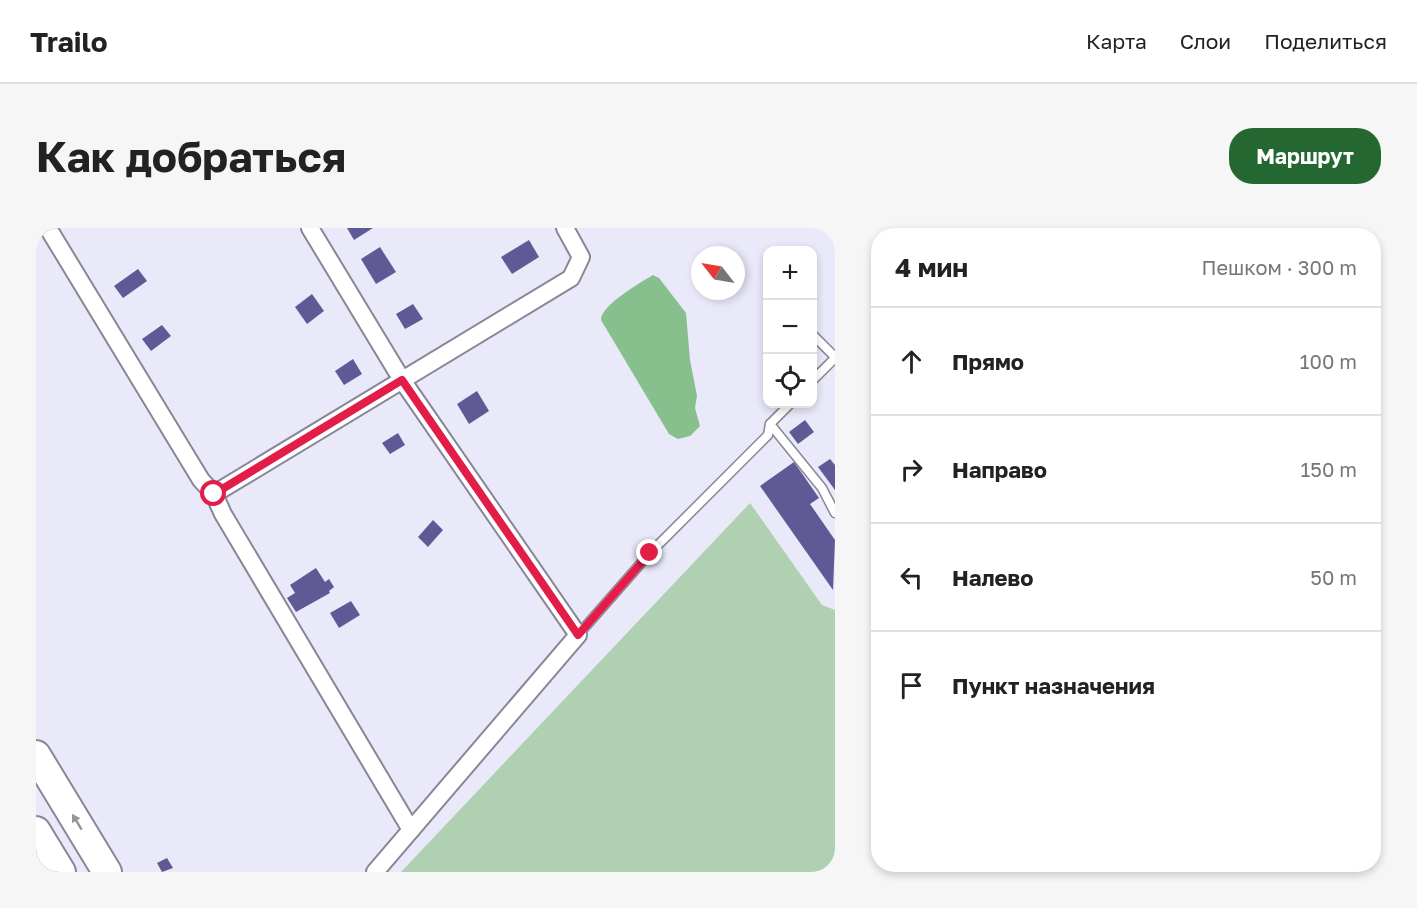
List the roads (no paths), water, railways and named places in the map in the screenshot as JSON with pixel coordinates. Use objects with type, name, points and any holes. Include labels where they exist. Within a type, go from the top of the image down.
[{"type":"highway","points":[[36,755],[107,872]]},
{"type":"highway","points":[[36,831],[61,872]]},
{"type":"street","points":[[48,228],[201,480],[214,494],[223,514],[411,830]]},
{"type":"street","points":[[310,228],[402,380],[578,635],[375,872]]},
{"type":"street","points":[[214,494],[571,278],[581,257],[565,228]]},
{"type":"lane","points":[[817,338],[835,357],[817,377]]},
{"type":"lane","points":[[578,635],[650,553],[768,435],[770,424],[786,408]]},
{"type":"lane","points":[[770,424],[822,488],[835,513]]}]
